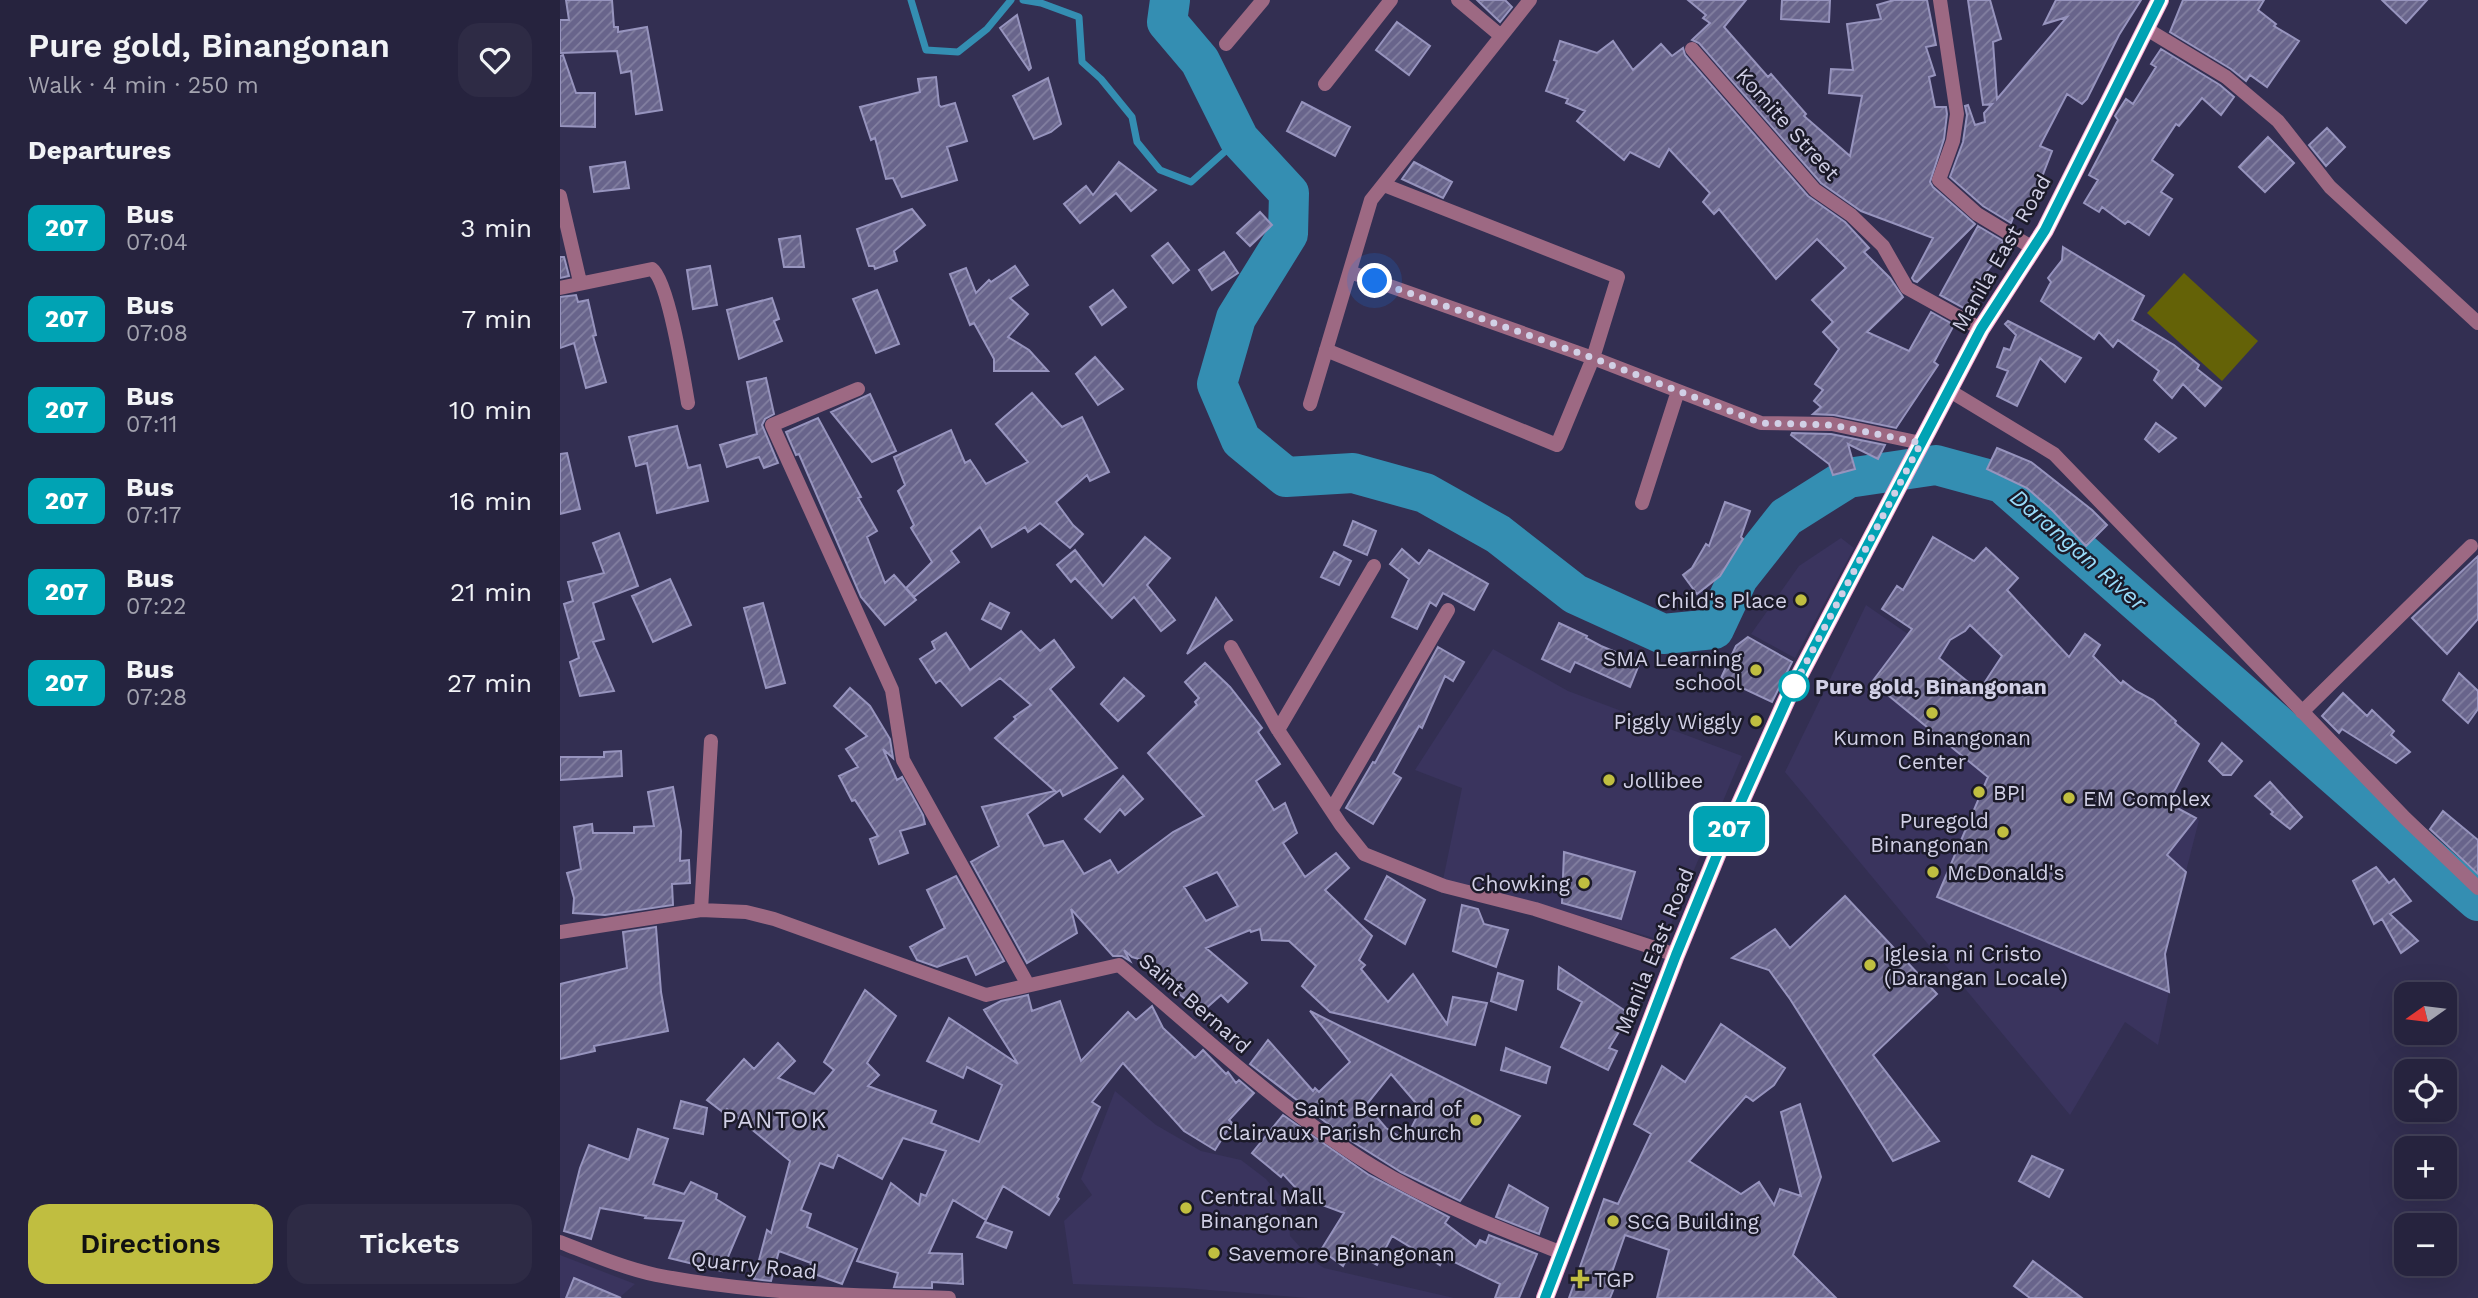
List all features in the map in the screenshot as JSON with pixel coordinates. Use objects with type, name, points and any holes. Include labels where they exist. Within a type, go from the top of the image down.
[{"type":"main road","name":"Manila East Road","points":[[1545,1298],[1676,955],[1717,855],[1787,699],[1981,329],[2045,230],[2160,0]]},
{"type":"street","points":[[1226,44],[1264,0]]},
{"type":"street","points":[[1325,84],[1391,0]]},
{"type":"street","points":[[1458,0],[1502,36]]},
{"type":"street","points":[[1310,404],[1371,200],[1530,0]]},
{"type":"street","points":[[1940,0],[1957,114],[1953,141],[1939,180],[1977,214],[2033,248]]},
{"type":"street","points":[[2145,28],[2226,77],[2278,121],[2330,187],[2478,323]]},
{"type":"street","name":"Komite Street","points":[[1692,48],[1815,190],[1852,215],[1883,246],[1907,288],[1981,329]]},
{"type":"street","points":[[1326,350],[1557,445],[1593,358],[1618,277],[1384,184]]},
{"type":"street","points":[[560,195],[580,282]]},
{"type":"street","points":[[560,288],[652,269],[656,271],[661,281],[688,403]]},
{"type":"street","points":[[1350,272],[1593,358],[1761,423],[1832,425],[1920,446]]},
{"type":"street","points":[[858,388],[772,425],[892,690],[903,760],[1028,985]]},
{"type":"street","points":[[1642,503],[1678,391]]},
{"type":"street","points":[[1950,391],[2054,454],[2405,818],[2478,888]]},
{"type":"street","points":[[2302,712],[2471,546]]},
{"type":"street","points":[[1278,730],[1374,566]]},
{"type":"street","points":[[1332,809],[1448,610]]},
{"type":"street","points":[[1231,647],[1278,730],[1364,854],[1444,886],[1535,909],[1676,955]]},
{"type":"street","points":[[701,910],[710,741]]},
{"type":"street","name":"Saint Bernard","points":[[560,932],[701,910],[746,912],[774,919],[986,995],[1119,965],[1262,1089],[1372,1166],[1487,1224],[1562,1253]]},
{"type":"street","name":"Quarry Road","points":[[560,1242],[655,1275],[782,1295],[949,1298]]},
{"type":"shaded area","points":[[2184,273],[2258,341],[2222,381],[2147,313]]},
{"type":"shaded area","name":"Child's Place","points":[[1841,538],[1854,548],[1795,658],[1751,634],[1799,566]]},
{"type":"shaded area","points":[[1866,605],[1908,634],[2015,720],[2199,820],[2165,954],[2169,992],[2158,1045],[2125,1022],[2070,1115],[1785,772]]},
{"type":"shaded area","points":[[1493,649],[1568,691],[1742,756],[1664,941],[1535,903],[1443,880],[1462,788],[1415,770]]},
{"type":"shaded area","points":[[1115,1091],[1156,1125],[1201,1151],[1241,1160],[1266,1179],[1282,1198],[1289,1217],[1290,1236],[1312,1260],[1324,1268],[1454,1298],[1308,1298],[1184,1288],[1073,1284],[1064,1221],[1092,1195],[1081,1179]]},
{"type":"shaded area","points":[[560,1255],[635,1284],[619,1298],[560,1298]]},
{"type":"building","points":[[566,0],[612,0],[614,27],[618,27],[618,32],[647,27],[662,110],[636,114],[631,71],[621,73],[617,51],[560,53],[560,20],[569,20]]},
{"type":"building","points":[[1477,0],[1505,0],[1512,7],[1500,22]]},
{"type":"building","points":[[1688,0],[1746,0],[1724,27],[1768,77],[1771,74],[1806,114],[1804,116],[1850,156],[1862,96],[1829,93],[1831,69],[1853,70],[1847,24],[1881,19],[1877,5],[1894,0],[1927,0],[1936,45],[1926,47],[1935,75],[1929,77],[1935,107],[1946,107],[1947,114],[1944,139],[1930,182],[1975,224],[1917,282],[1914,281],[1912,278],[1933,238],[1861,211],[1821,183],[1699,43],[1692,40],[1710,23],[1703,18],[1706,15]]},
{"type":"building","points":[[1782,0],[1830,0],[1829,22],[1781,19]]},
{"type":"building","points":[[1968,0],[1990,0],[2001,39],[1993,42],[1997,99],[2067,17],[2044,24],[2056,0],[2141,0],[2119,35],[2087,99],[2082,104],[2067,94],[2040,146],[2052,151],[2040,182],[2021,214],[2015,212],[2011,223],[1983,206],[1950,177],[1963,142],[1967,115],[1965,106],[1968,105],[1975,125],[1985,122],[1984,113],[1992,104],[1983,105]]},
{"type":"building","points":[[2183,0],[2264,0],[2258,10],[2276,24],[2274,26],[2299,41],[2267,87],[2250,75],[2246,81],[2170,32]]},
{"type":"building","points":[[2382,0],[2427,0],[2406,23]]},
{"type":"building","points":[[1017,15],[1031,68],[1029,70],[1000,28]]},
{"type":"building","points":[[1397,22],[1430,46],[1409,75],[1376,50]]},
{"type":"building","points":[[1560,41],[1597,53],[1613,41],[1633,70],[1661,44],[1672,56],[1683,48],[1685,55],[1808,196],[1845,222],[1869,248],[1864,252],[1890,278],[1903,297],[1867,332],[1909,351],[1931,312],[1954,325],[1934,362],[1938,365],[1896,428],[1834,415],[1813,414],[1821,407],[1814,401],[1823,390],[1815,384],[1839,349],[1823,332],[1833,322],[1812,300],[1846,268],[1817,239],[1776,279],[1719,209],[1714,214],[1703,202],[1710,193],[1669,149],[1659,167],[1630,152],[1624,160],[1577,121],[1585,111],[1566,103],[1568,99],[1546,91],[1557,61],[1554,60]]},
{"type":"building","points":[[2161,49],[2220,85],[2234,97],[2221,115],[2202,98],[2179,126],[2176,124],[2152,160],[2173,175],[2161,192],[2172,199],[2149,235],[2128,221],[2125,224],[2102,207],[2099,212],[2084,203],[2098,180],[2089,175],[2118,120],[2115,116],[2126,99],[2133,104],[2156,67],[2151,64]]},
{"type":"building","points":[[563,55],[576,93],[595,93],[595,127],[560,126],[560,56]]},
{"type":"building","points":[[936,77],[939,105],[941,107],[955,103],[967,141],[947,147],[957,180],[902,197],[893,178],[886,179],[875,138],[871,140],[860,107],[920,92],[918,79]]},
{"type":"building","points":[[1048,78],[1061,124],[1051,132],[1034,139],[1013,96]]},
{"type":"building","points":[[1302,102],[1350,127],[1335,156],[1287,131]]},
{"type":"building","points":[[2327,128],[2345,147],[2326,166],[2309,145]]},
{"type":"building","points":[[2268,137],[2294,163],[2265,192],[2239,167]]},
{"type":"building","points":[[625,162],[629,188],[594,192],[590,167]]},
{"type":"building","points":[[1119,162],[1156,190],[1131,211],[1116,193],[1080,223],[1064,204],[1086,186],[1093,195]]},
{"type":"building","points":[[1414,162],[1452,182],[1443,198],[1402,179]]},
{"type":"building","points":[[912,209],[925,225],[894,251],[897,261],[875,269],[874,266],[869,266],[857,229]]},
{"type":"building","points":[[1260,212],[1272,225],[1250,246],[1237,233]]},
{"type":"building","points":[[1978,226],[2003,241],[1998,252],[2001,254],[1973,288],[1980,291],[1969,311],[1940,295]]},
{"type":"building","points":[[800,236],[804,267],[784,267],[779,239]]},
{"type":"building","points":[[1168,243],[1189,270],[1173,283],[1152,256]]},
{"type":"building","points":[[2063,247],[2144,296],[2132,320],[2174,345],[2199,365],[2197,369],[2221,388],[2205,406],[2183,384],[2172,398],[2154,380],[2159,371],[2118,340],[2113,347],[2099,332],[2094,339],[2041,301],[2051,282],[2048,278],[2062,260]]},
{"type":"building","points":[[1224,252],[1238,273],[1212,290],[1199,270]]},
{"type":"building","points":[[560,257],[564,257],[569,276],[560,278]]},
{"type":"building","points":[[710,266],[717,305],[693,309],[687,270]]},
{"type":"building","points":[[1015,266],[1028,285],[1010,298],[1028,314],[1008,337],[1029,350],[1048,371],[994,371],[994,359],[974,323],[970,325],[950,274],[966,268],[976,293],[989,280],[991,282]]},
{"type":"building","points":[[877,290],[899,344],[876,353],[853,299]]},
{"type":"building","points":[[1113,290],[1126,307],[1102,325],[1090,307]]},
{"type":"building","points":[[576,295],[578,302],[588,300],[596,335],[593,336],[606,382],[586,388],[574,343],[560,348],[560,297]]},
{"type":"building","points":[[772,298],[779,319],[774,321],[782,341],[739,359],[727,310]]},
{"type":"building","points":[[2008,321],[2081,358],[2065,382],[2040,358],[2017,406],[1997,396],[2008,371],[1997,367],[2004,348],[2010,350],[2016,335],[2005,324]]},
{"type":"building","points":[[1095,357],[1123,389],[1098,405],[1076,374]]},
{"type":"building","points":[[766,378],[774,414],[765,419],[762,425],[778,463],[764,468],[759,457],[727,467],[720,445],[757,434],[747,382]]},
{"type":"building","points":[[1032,393],[1062,427],[1082,417],[1109,472],[1090,481],[1087,475],[1056,502],[1083,534],[1070,548],[1040,523],[1028,532],[1025,527],[992,547],[980,527],[951,551],[959,562],[914,597],[906,588],[932,562],[911,528],[914,525],[898,491],[905,485],[894,457],[951,430],[965,463],[970,460],[986,484],[1028,462],[996,424]]},
{"type":"building","points":[[870,394],[896,451],[872,462],[831,412]]},
{"type":"building","points":[[818,418],[877,531],[867,537],[885,583],[894,575],[916,600],[885,625],[861,597],[799,454],[796,455],[786,432]]},
{"type":"building","points":[[2156,423],[2176,438],[2159,452],[2145,439]]},
{"type":"building","points":[[677,426],[688,468],[700,465],[708,501],[657,513],[647,463],[636,466],[629,437]]},
{"type":"building","points":[[1831,434],[1885,445],[1878,459],[1848,444],[1855,469],[1833,475],[1829,464],[1791,435]]},
{"type":"building","points":[[1997,448],[2031,462],[2107,525],[2086,546],[2027,488],[1987,469]]},
{"type":"building","points":[[567,453],[580,509],[560,514],[560,454]]},
{"type":"building","points":[[1725,502],[1750,511],[1741,537],[1743,539],[1720,576],[1697,594],[1683,575],[1692,568],[1706,544],[1709,546]]},
{"type":"building","points":[[1353,521],[1376,531],[1367,555],[1344,545]]},
{"type":"building","points":[[619,533],[638,586],[593,603],[604,639],[593,642],[614,691],[580,696],[570,662],[579,658],[564,604],[573,601],[568,582],[604,573],[593,543]]},
{"type":"building","points":[[1145,537],[1170,558],[1147,585],[1175,620],[1161,631],[1134,597],[1112,618],[1075,578],[1071,582],[1057,565],[1075,550],[1103,586]]},
{"type":"building","name":"EM Complex","points":[[1933,537],[1974,561],[1986,548],[2018,578],[2007,590],[2069,657],[2085,634],[2100,645],[2093,656],[2121,684],[2123,681],[2153,700],[2199,744],[2168,803],[2196,818],[2167,855],[2186,872],[2165,954],[2169,992],[1937,897],[1988,777],[1872,682],[1912,629],[1882,609],[1897,586],[1903,590]],"holes":[[[1970,625],[2002,656],[1979,691],[1939,658],[1950,640]]]},
{"type":"building","points":[[1402,549],[1419,564],[1429,550],[1488,584],[1474,610],[1443,593],[1436,606],[1430,602],[1417,629],[1392,617],[1409,579],[1390,564]]},
{"type":"building","points":[[1334,552],[1351,561],[1339,585],[1321,577]]},
{"type":"building","points":[[2478,556],[2478,619],[2447,654],[2412,618]]},
{"type":"building","points":[[670,579],[691,625],[653,642],[632,596]]},
{"type":"building","points":[[1216,598],[1232,620],[1187,654]]},
{"type":"building","points":[[763,603],[785,683],[766,688],[744,608]]},
{"type":"building","points":[[990,603],[1009,613],[1001,629],[982,619]]},
{"type":"building","points":[[1559,623],[1601,646],[1640,662],[1630,687],[1575,662],[1570,672],[1542,659]]},
{"type":"building","points":[[1021,631],[1040,651],[1054,640],[1074,667],[1050,689],[1117,768],[1063,796],[1060,790],[1027,814],[1044,846],[1063,841],[1084,874],[1110,860],[1118,873],[1173,832],[1204,816],[1148,753],[1197,705],[1195,702],[1199,698],[1185,682],[1205,663],[1230,687],[1262,728],[1258,732],[1280,764],[1256,781],[1274,810],[1285,803],[1297,833],[1283,843],[1305,877],[1336,853],[1349,868],[1325,890],[1372,936],[1359,960],[1365,965],[1361,969],[1388,1002],[1413,974],[1447,1024],[1453,997],[1487,1003],[1475,1045],[1330,1012],[1302,986],[1316,966],[1289,941],[1262,940],[1260,929],[1250,930],[1206,948],[1247,983],[1228,1002],[1221,995],[1202,1012],[1171,988],[1173,986],[1161,977],[1164,974],[1160,976],[1124,950],[1130,961],[1122,956],[1113,956],[1071,909],[1077,933],[1027,963],[971,862],[999,846],[982,807],[1055,791],[995,738],[1016,719],[1014,717],[1031,705],[1000,678],[962,706],[940,680],[936,683],[920,659],[935,649],[932,642],[946,633],[970,670]],"holes":[[[1217,872],[1238,906],[1206,921],[1184,887]]]},
{"type":"building","name":"SMA Learning school","points":[[1748,637],[1792,662],[1772,702],[1721,678],[1736,646]]},
{"type":"building","points":[[1438,647],[1464,662],[1453,681],[1445,676],[1422,728],[1419,726],[1393,773],[1401,778],[1373,824],[1346,808],[1373,762],[1375,763]]},
{"type":"building","points":[[2459,673],[2478,691],[2478,709],[2468,723],[2443,700]]},
{"type":"building","points":[[1124,678],[1144,696],[1118,721],[1101,704]]},
{"type":"building","points":[[850,688],[870,706],[890,739],[893,758],[883,749],[897,780],[902,777],[923,815],[925,824],[900,831],[908,853],[879,864],[870,839],[878,836],[855,800],[852,801],[839,776],[858,767],[846,749],[867,736],[834,706]]},
{"type":"building","points":[[2343,693],[2367,716],[2372,710],[2394,731],[2391,735],[2410,752],[2396,763],[2342,729],[2339,733],[2322,716]]},
{"type":"building","points":[[2222,743],[2242,761],[2231,775],[2223,775],[2209,761]]},
{"type":"building","points":[[621,751],[622,776],[560,780],[560,757],[604,757],[604,752]]},
{"type":"building","points":[[1123,776],[1143,799],[1125,815],[1120,809],[1100,832],[1085,819]]},
{"type":"building","points":[[2270,782],[2302,817],[2290,829],[2271,814],[2273,812],[2255,796]]},
{"type":"building","points":[[673,787],[681,831],[680,861],[689,860],[690,883],[672,884],[673,905],[605,915],[573,913],[574,898],[567,873],[581,869],[574,827],[592,824],[593,833],[634,833],[634,827],[654,826],[648,792]]},
{"type":"building","points":[[2443,811],[2478,840],[2478,874],[2430,829]]},
{"type":"building","name":"Chowking","points":[[1564,852],[1635,872],[1621,919],[1562,903]]},
{"type":"building","points":[[2376,867],[2389,883],[2394,879],[2411,901],[2390,914],[2418,941],[2401,953],[2382,919],[2374,924],[2353,881]]},
{"type":"building","points":[[956,876],[1004,961],[976,975],[967,956],[937,967],[917,960],[910,947],[945,928],[927,890]]},
{"type":"building","points":[[1387,876],[1425,900],[1405,944],[1365,919]]},
{"type":"building","points":[[1845,896],[1937,994],[1873,1055],[1939,1141],[1893,1161],[1769,970],[1732,958],[1775,929],[1790,948]]},
{"type":"building","points":[[1462,905],[1478,909],[1484,924],[1508,930],[1496,967],[1453,951]]},
{"type":"building","points":[[656,927],[661,992],[668,1031],[594,1046],[595,1051],[560,1059],[560,984],[627,968],[623,932]]},
{"type":"building","points":[[1559,967],[1630,1014],[1609,1048],[1617,1051],[1608,1070],[1561,1047],[1582,1002],[1558,989]]},
{"type":"building","points":[[1498,973],[1523,981],[1516,1010],[1491,1001]]},
{"type":"building","points":[[865,990],[896,1016],[867,1063],[879,1075],[868,1086],[936,1111],[931,1123],[979,1142],[1002,1085],[967,1067],[963,1078],[927,1061],[949,1018],[1018,1064],[984,1010],[1001,1001],[1028,995],[1032,1011],[1060,1001],[1081,1061],[1128,1012],[1136,1020],[1152,1006],[1163,1028],[1195,1058],[1203,1050],[1226,1074],[1228,1072],[1236,1083],[1239,1080],[1254,1093],[1229,1120],[1232,1123],[1215,1150],[1184,1131],[1123,1063],[1092,1102],[1100,1107],[1057,1197],[1059,1199],[1049,1215],[1003,1186],[986,1220],[953,1200],[929,1253],[962,1254],[963,1284],[932,1282],[932,1288],[894,1287],[898,1273],[857,1261],[891,1183],[919,1205],[921,1194],[926,1196],[946,1151],[903,1138],[882,1179],[838,1155],[833,1168],[820,1163],[801,1210],[811,1214],[807,1227],[857,1249],[842,1284],[809,1272],[811,1263],[779,1251],[771,1281],[754,1279],[767,1230],[771,1233],[790,1161],[727,1109],[724,1113],[707,1100],[744,1059],[754,1069],[778,1043],[795,1061],[778,1078],[814,1094],[834,1070],[824,1062]]},
{"type":"building","points":[[1310,1011],[1520,1116],[1460,1201],[1401,1172],[1345,1137],[1250,1064],[1268,1040],[1313,1091],[1315,1088],[1319,1092],[1350,1062]],"holes":[[[1391,1074],[1421,1109],[1405,1140],[1386,1128],[1366,1105]]]},
{"type":"building","points":[[1721,1024],[1785,1068],[1774,1085],[1753,1101],[1746,1096],[1689,1161],[1741,1194],[1759,1182],[1774,1205],[1780,1189],[1801,1196],[1781,1112],[1800,1104],[1821,1177],[1793,1255],[1836,1298],[1657,1298],[1669,1250],[1625,1235],[1611,1275],[1618,1278],[1610,1298],[1569,1298],[1604,1199],[1618,1204],[1651,1134],[1634,1124],[1662,1066],[1685,1082]]},
{"type":"building","points":[[1506,1048],[1550,1067],[1546,1083],[1501,1070]]},
{"type":"building","points":[[681,1101],[707,1108],[703,1134],[674,1128]]},
{"type":"building","points":[[1283,1115],[1369,1175],[1449,1217],[1445,1223],[1476,1247],[1480,1240],[1486,1243],[1489,1235],[1537,1254],[1519,1298],[1495,1298],[1500,1284],[1444,1257],[1440,1265],[1392,1236],[1377,1265],[1351,1251],[1343,1266],[1321,1250],[1344,1213],[1306,1199],[1283,1174],[1281,1177],[1252,1153]]},
{"type":"building","points":[[638,1129],[668,1139],[653,1184],[684,1194],[691,1182],[717,1194],[716,1199],[745,1217],[722,1271],[669,1258],[684,1221],[645,1218],[646,1216],[600,1208],[591,1239],[564,1231],[580,1168],[589,1145],[629,1160]]},
{"type":"building","points":[[2032,1156],[2063,1170],[2049,1197],[2019,1181]]},
{"type":"building","points":[[1509,1185],[1548,1208],[1539,1234],[1496,1217]]},
{"type":"building","points":[[985,1222],[1012,1232],[1006,1248],[977,1237]]},
{"type":"building","points":[[2033,1261],[2082,1298],[2030,1298],[2014,1286]]},
{"type":"building","points":[[574,1278],[621,1298],[566,1298]]},
{"type":"waterway","points":[[911,0],[926,50],[958,52],[987,29],[1011,0]]},
{"type":"waterway","points":[[1023,0],[1041,3],[1079,17],[1082,62],[1101,79],[1132,117],[1137,142],[1160,170],[1191,182],[1239,139]]},
{"type":"waterway","name":"Darangan River","points":[[1170,0],[1167,22],[1200,61],[1239,139],[1289,193],[1288,234],[1236,318],[1217,384],[1241,440],[1286,477],[1353,473],[1425,493],[1498,534],[1575,594],[1663,634],[1714,629],[1738,578],[1786,517],[1848,478],[1936,465],[2002,483],[2478,901]]},
{"type":"bus line","name":"207","points":[[1545,1298],[1676,955],[1717,855],[1787,699],[1981,329],[2045,230],[2160,0]]},
{"type":"place","name":"Child's Place","points":[[1801,600]]},
{"type":"place","name":"SMA Learning school","points":[[1756,670]]},
{"type":"place","name":"Pure gold, Binangonan","points":[[1794,686]]},
{"type":"place","name":"Kumon Binangonan Center","points":[[1932,713]]},
{"type":"place","name":"Piggly Wiggly","points":[[1756,721]]},
{"type":"place","name":"Jollibee","points":[[1609,780]]},
{"type":"place","name":"BPI","points":[[1979,792]]},
{"type":"place","name":"EM Complex","points":[[2069,798]]},
{"type":"place","name":"Puregold Binangonan","points":[[2003,832]]},
{"type":"place","name":"McDonald's","points":[[1933,872]]},
{"type":"place","name":"Chowking","points":[[1584,883]]},
{"type":"place","name":"Iglesia ni Cristo (Darangan Locale)","points":[[1870,965]]},
{"type":"place","name":"Saint Bernard of Clairvaux Parish Church","points":[[1476,1120]]},
{"type":"place","name":"Central Mall Binangonan","points":[[1186,1208]]},
{"type":"place","name":"SCG Building","points":[[1613,1221]]},
{"type":"place","name":"Savemore Binangonan","points":[[1214,1253]]},
{"type":"place","name":"TGP","points":[[1580,1279]]},
{"type":"district","name":"PANTOK","points":[[775,1120]]},
{"type":"route","points":[[1375,281],[1593,358],[1761,423],[1832,425],[1921,443],[1794,686]]}]
